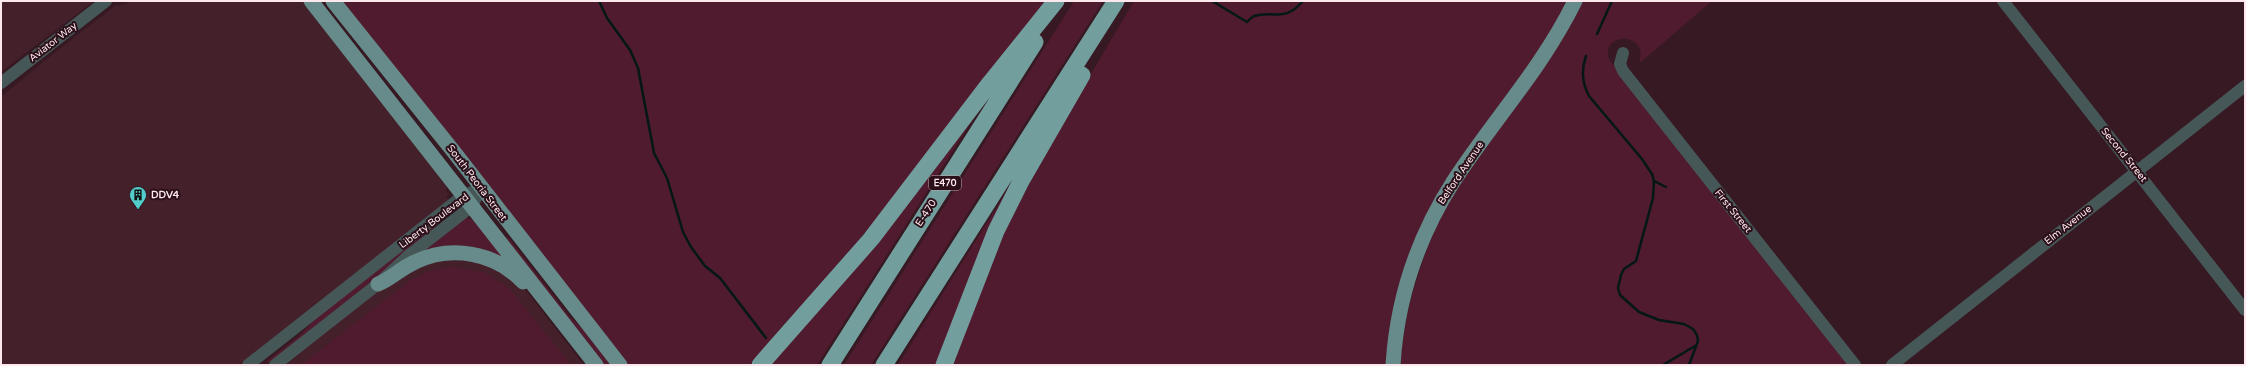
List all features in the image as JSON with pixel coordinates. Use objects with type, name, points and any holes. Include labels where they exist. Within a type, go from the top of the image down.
[{"type":"highway","points":[[760,365],[871,239],[990,83],[1056,1]]},
{"type":"highway","name":"E-470","points":[[830,365],[1061,1]]},
{"type":"highway","points":[[884,365],[1116,1]]},
{"type":"highway","points":[[944,365],[985,257],[1012,198],[1124,1]]},
{"type":"main road","name":"South Peoria Street","points":[[311,1],[596,365]]},
{"type":"main road","name":"South Peoria Street","points":[[333,1],[482,188],[620,365]]},
{"type":"main road","name":"Belford Avenue","points":[[1393,365],[1396,330],[1404,292],[1416,256],[1431,221],[1460,172],[1540,63],[1575,1]]},
{"type":"main road","points":[[378,284],[425,257],[442,253],[462,253],[483,257],[503,266],[520,278],[535,297],[550,305]]},
{"type":"street","name":"Aviator Way","points":[[1,84],[106,1]]},
{"type":"street","name":"Second Street","points":[[2003,1],[2245,310]]},
{"type":"street","name":"First Street","points":[[1623,53],[1620,62],[1623,71],[1855,365]]},
{"type":"street","name":"Elm Avenue","points":[[1892,365],[2245,86]]},
{"type":"street","name":"Liberty Boulevard","points":[[275,365],[378,284],[482,188]]},
{"type":"street","name":"Liberty Boulevard","points":[[248,365],[468,200]]},
{"type":"shaded area","points":[[1,1],[94,1],[1,72]]},
{"type":"shaded area","points":[[129,1],[305,1],[443,178],[441,180],[447,187],[446,190],[449,194],[446,197],[449,200],[239,365],[1,365],[1,97],[44,61],[115,6],[126,4]]},
{"type":"shaded area","points":[[341,1],[1048,1],[930,148],[870,227],[750,365],[628,365],[533,248]]},
{"type":"shaded area","points":[[1074,1],[1103,1],[871,365],[844,365]]},
{"type":"shaded area","points":[[1134,1],[1568,1],[1551,34],[1444,187],[1387,365],[951,365],[999,239],[1075,101]]},
{"type":"shaded area","points":[[1583,1],[1712,1],[1641,62],[1639,62],[1640,52],[1638,45],[1632,40],[1625,39],[1617,40],[1611,43],[1608,50],[1609,59],[1848,365],[1400,365],[1407,316],[1413,292],[1428,246],[1438,223],[1450,201],[1478,158],[1542,71],[1571,25]]},
{"type":"shaded area","points":[[977,113],[817,365],[768,365]]},
{"type":"shaded area","points":[[1008,189],[938,365],[898,365]]},
{"type":"shaded area","points":[[466,218],[472,219],[509,263],[420,253]]},
{"type":"shaded area","points":[[433,225],[435,228],[376,280],[268,363],[267,361],[300,335],[323,311]]},
{"type":"shaded area","points":[[508,237],[570,317],[588,334],[614,365],[602,365],[505,240]]},
{"type":"shaded area","points":[[428,260],[480,260],[524,288],[584,365],[283,365],[394,278]]},
{"type":"shaded area","points":[[450,267],[484,272],[509,288],[571,365],[301,365],[411,280],[426,272]]},
{"type":"waterway","points":[[599,1],[607,18],[630,50],[638,68],[654,153],[667,178],[683,232],[691,247],[705,266],[720,278],[766,338]]},
{"type":"waterway","points":[[1212,1],[1247,22],[1254,16],[1285,14],[1296,8],[1303,1]]},
{"type":"waterway","points":[[1597,34],[1612,1]]},
{"type":"waterway","points":[[1586,56],[1583,66],[1583,76],[1589,96],[1642,159],[1652,174],[1654,181],[1653,198],[1636,261],[1624,269],[1621,275],[1618,288],[1620,295],[1639,312],[1659,320],[1684,324],[1693,329],[1697,335],[1698,341],[1689,365]]},
{"type":"waterway","points":[[1654,181],[1666,187]]},
{"type":"waterway","points":[[1663,365],[1695,346]]},
{"type":"place","name":"DDV4","points":[[138,210]]}]
